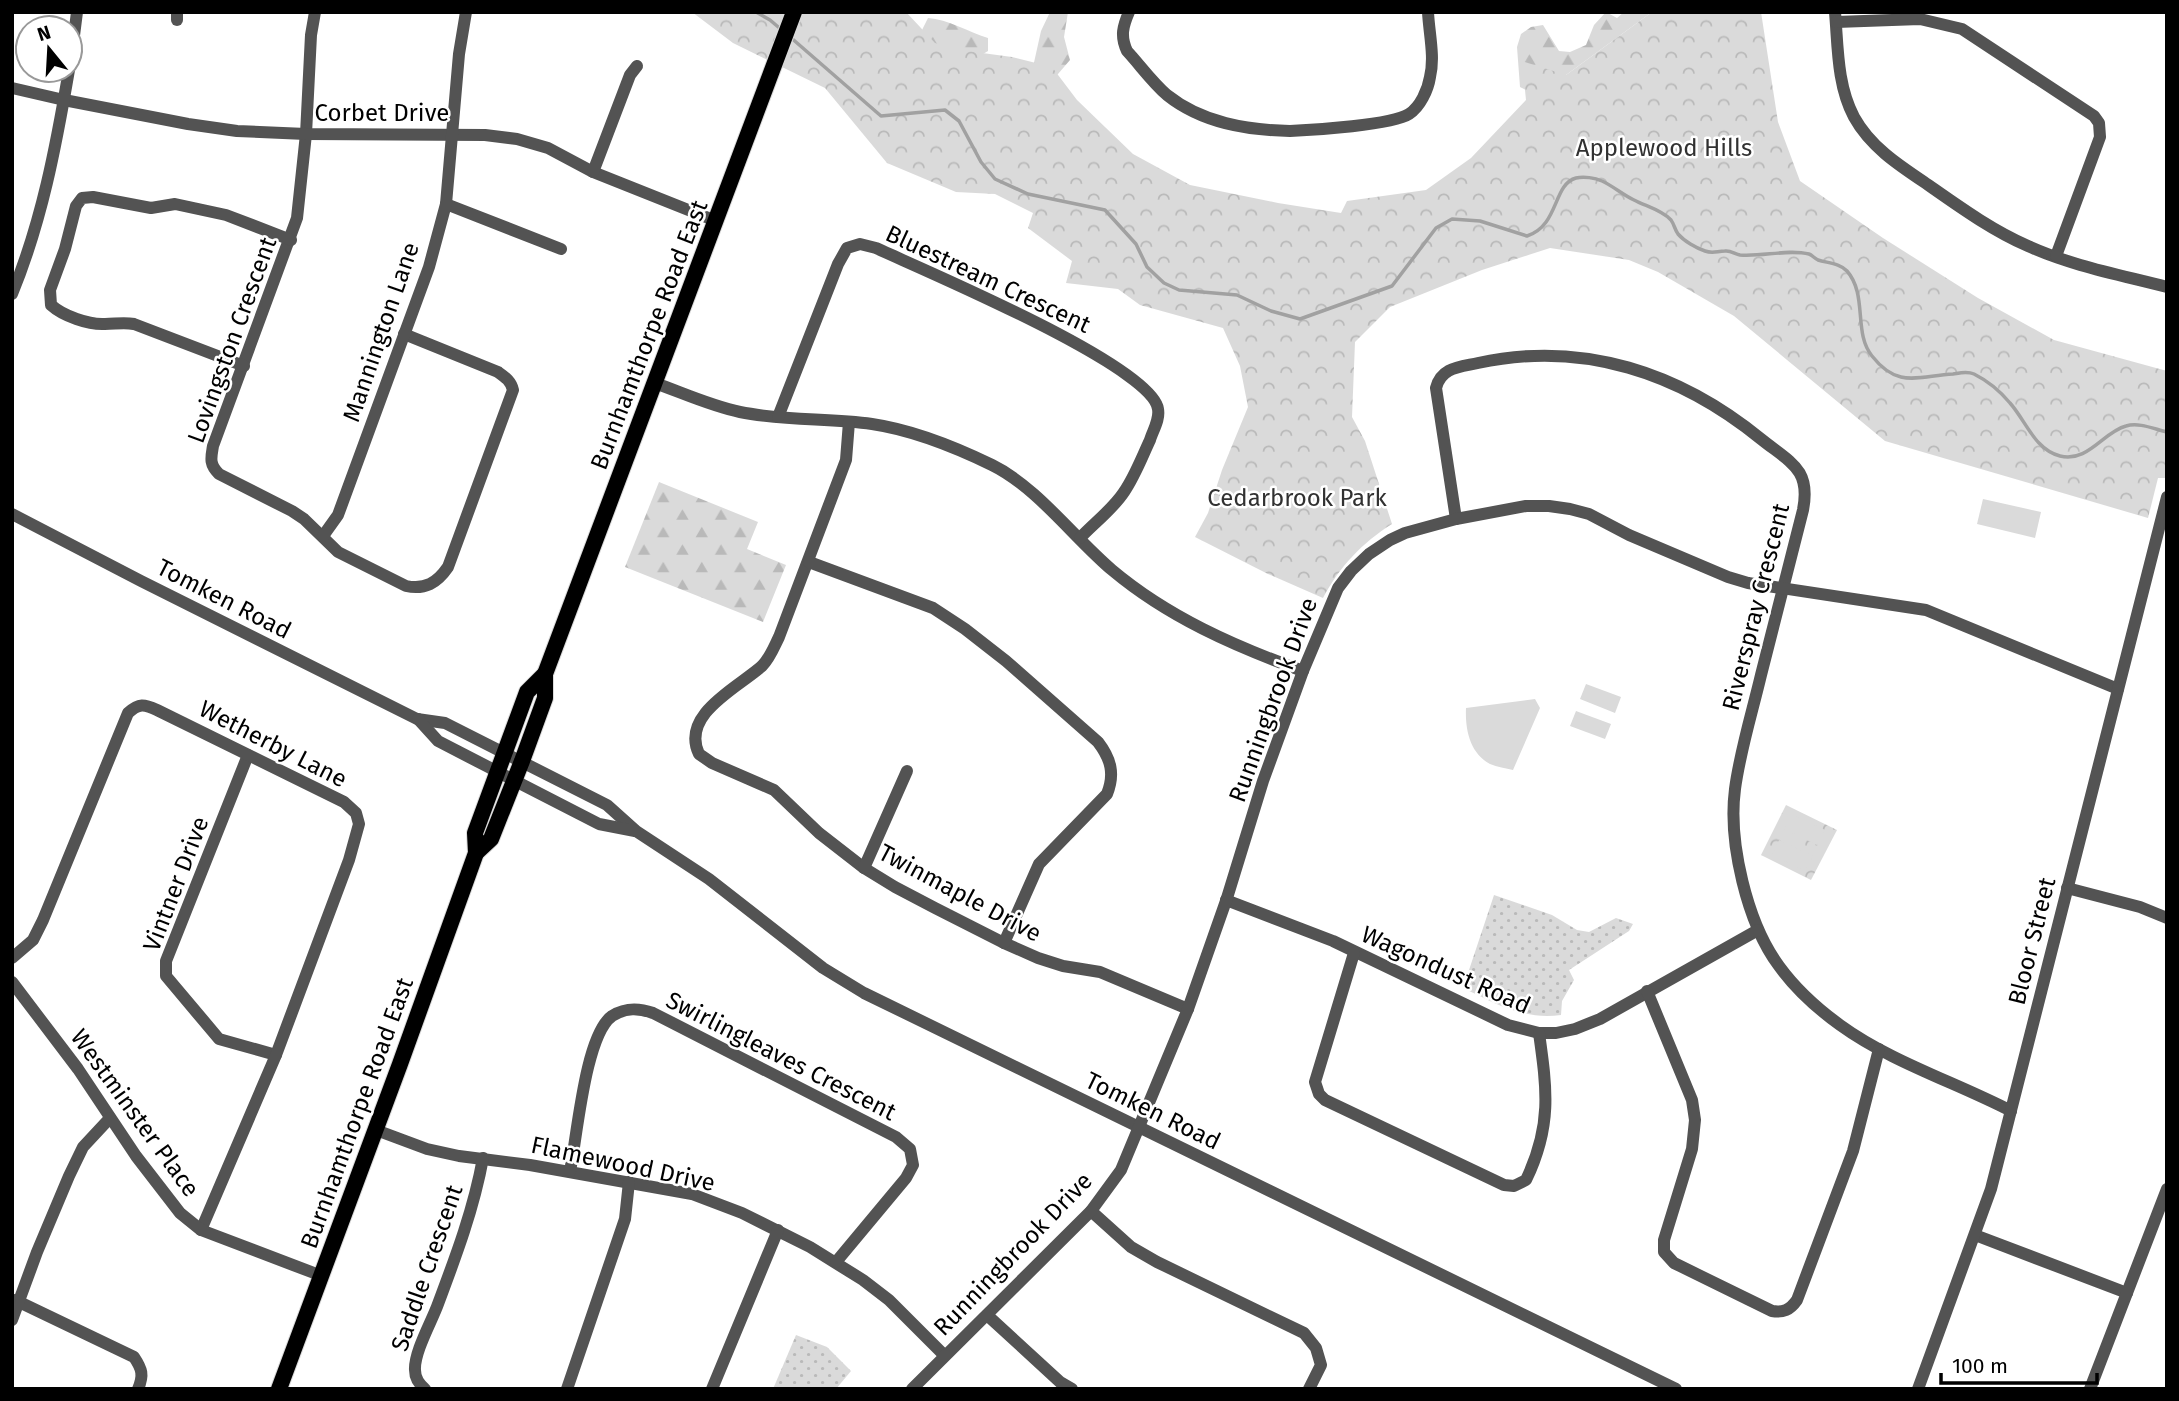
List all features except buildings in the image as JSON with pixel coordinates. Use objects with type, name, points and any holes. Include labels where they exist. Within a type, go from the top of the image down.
[{"type":"main road","name":"Burnhamthorpe Road East","points":[[476,853],[491,839],[522,761],[545,698],[545,674],[794,12]]},
{"type":"main road","name":"Burnhamthorpe Road East","points":[[279,1389],[476,853],[475,833],[527,692],[545,674]]},
{"type":"street","name":"Lovingston Crescent","points":[[315,12],[297,218],[213,446],[210,461],[219,474],[292,511],[338,552],[406,586],[416,588],[433,583],[448,568],[513,390],[512,384],[498,372],[404,334]]},
{"type":"street","name":"Mannington Lane","points":[[323,536],[338,515],[429,267],[446,204],[459,54],[466,12]]},
{"type":"street","points":[[1129,12],[1122,33],[1127,51],[1167,95],[1220,123],[1290,131],[1392,120],[1408,114],[1425,94],[1431,76],[1428,12]]},
{"type":"street","points":[[2056,256],[2100,137],[2099,123],[2094,116],[1962,29],[1920,19],[1835,17],[1840,73],[1846,96],[1854,116],[1878,148],[1891,159],[1995,229],[2028,247],[2086,267],[2167,287]]},
{"type":"street","points":[[593,172],[630,75],[637,66]]},
{"type":"street","points":[[12,294],[34,236],[47,189],[67,84]]},
{"type":"street","name":"Corbet Drive","points":[[12,88],[188,124],[237,131],[485,135],[517,139],[548,148],[593,172],[716,221]]},
{"type":"street","points":[[244,366],[134,324],[94,324],[56,310],[51,305],[50,289],[65,249],[76,206],[82,198],[93,197],[151,208],[175,204],[226,215],[291,240]]},
{"type":"street","points":[[446,204],[561,249]]},
{"type":"street","name":"Bluestream Crescent","points":[[778,417],[838,264],[847,248],[860,244],[876,248],[1042,323],[1104,359],[1153,395],[1158,408],[1157,420],[1138,467],[1124,494],[1080,538]]},
{"type":"street","name":"Riverspray Crescent","points":[[1455,519],[1436,395],[1438,381],[1452,369],[1490,360],[1558,356],[1626,365],[1674,383],[1706,399],[1751,430],[1799,470],[1806,494],[1734,791],[1738,853],[1758,930],[1780,968],[1811,1000],[1842,1026],[1879,1049],[2011,1111]]},
{"type":"street","points":[[655,383],[717,407],[739,412],[873,424],[902,431],[945,445],[995,467],[1026,489],[1110,569],[1138,590],[1208,633],[1303,671]]},
{"type":"street","name":"Twinmaple Drive","points":[[849,422],[846,460],[809,562],[770,656],[712,704],[695,736],[699,754],[704,759],[774,790],[819,833],[864,868],[895,887],[1038,958],[1063,966],[1100,972],[1188,1009]]},
{"type":"street","name":"Bloor Street","points":[[1918,1389],[1991,1189],[2118,689],[2162,539],[2167,497]]},
{"type":"street","name":"Runningbrook Drive","points":[[912,1389],[1091,1211],[1121,1170],[1188,1009],[1263,781],[1303,671],[1338,588],[1369,554],[1390,540],[1455,519],[1527,506],[1570,509],[1589,514],[1629,535],[1728,577],[1782,589],[1926,610],[2118,689]]},
{"type":"street","name":"Tomken Road","points":[[12,514],[418,719],[445,723],[607,805],[636,831],[709,879],[823,968],[856,988],[1676,1389]]},
{"type":"street","points":[[809,562],[933,608],[1006,661],[1106,752],[1112,767],[1107,794],[1039,864],[1004,943]]},
{"type":"street","name":"Wetherby Lane","points":[[12,958],[33,940],[43,920],[128,713],[136,706],[144,704],[344,803],[356,813],[359,824],[349,860],[276,1055],[201,1230]]},
{"type":"street","name":"Tomken Road","points":[[418,719],[438,741],[599,824],[636,831]]},
{"type":"street","name":"Vintner Drive","points":[[248,755],[166,961],[166,976],[219,1039],[276,1055]]},
{"type":"street","points":[[864,868],[907,771]]},
{"type":"street","points":[[2067,888],[2167,918]]},
{"type":"street","name":"Wagondust Road","points":[[1226,900],[1333,942],[1508,1025],[1539,1033],[1556,1033],[1586,1026],[1758,930]]},
{"type":"street","points":[[1354,953],[1315,1082],[1319,1094],[1325,1100],[1504,1185],[1514,1186],[1525,1180],[1541,1139],[1547,1114],[1539,1033]]},
{"type":"street","name":"Westminster Place","points":[[12,982],[78,1069],[110,1118],[180,1213],[201,1230],[321,1276]]},
{"type":"street","points":[[1647,991],[1688,1090],[1695,1120],[1692,1149],[1664,1240],[1664,1252],[1674,1263],[1772,1311],[1788,1310],[1797,1300],[1853,1151],[1879,1049]]},
{"type":"street","name":"Swirlingleaves Crescent","points":[[570,1171],[586,1070],[602,1030],[610,1017],[625,1010],[638,1008],[653,1013],[896,1137],[910,1149],[913,1165],[906,1178],[836,1262]]},
{"type":"street","points":[[12,1320],[16,1301],[83,1147],[110,1118]]},
{"type":"street","name":"Flamewood Drive","points":[[376,1130],[427,1149],[459,1156],[570,1171],[692,1194],[778,1230],[836,1262],[889,1300],[944,1356]]},
{"type":"street","name":"Saddle Crescent","points":[[425,1389],[419,1384],[415,1370],[417,1357],[456,1255],[483,1158]]},
{"type":"street","points":[[566,1389],[625,1219],[629,1182]]},
{"type":"street","points":[[2090,1389],[2167,1189]]},
{"type":"street","points":[[1091,1211],[1131,1247],[1157,1262],[1304,1333],[1316,1348],[1321,1365],[1309,1389]]},
{"type":"street","points":[[712,1389],[778,1230]]},
{"type":"street","points":[[1975,1235],[2127,1293]]},
{"type":"street","points":[[16,1301],[134,1357],[142,1369],[143,1378],[138,1389]]},
{"type":"street","points":[[987,1315],[1060,1382],[1072,1389]]},
{"type":"green space","name":"Applewood Hills","points":[[692,12],[906,12],[935,43],[1052,67],[1077,100],[1133,154],[1190,185],[1341,213],[1347,201],[1426,190],[1471,158],[1526,100],[1522,61],[1566,75],[1652,12],[1761,12],[1778,122],[1800,181],[1978,298],[2054,340],[2167,371],[2167,478],[2158,478],[2148,518],[1885,441],[1734,316],[1658,272],[1629,260],[1550,248],[1482,270],[1390,307],[1355,342],[1352,417],[1365,441],[1392,524],[1353,556],[1323,598],[1195,537],[1208,513],[1248,407],[1240,366],[1223,328],[1140,305],[1118,289],[1066,283],[1072,261],[1028,228],[1033,213],[995,194],[956,192],[887,163],[825,88],[733,43]]},
{"type":"green space","points":[[1050,12],[1068,12],[1064,37],[1070,60],[1052,81],[1033,67],[1041,31]]},
{"type":"green space","points":[[1606,12],[1617,18],[1624,12],[1652,12],[1566,75],[1532,93],[1520,87],[1517,47],[1521,34],[1531,27],[1543,25],[1559,51],[1570,52],[1586,45],[1594,25]]},
{"type":"green space","points":[[928,18],[951,23],[988,38],[988,51],[968,63],[953,66],[921,32]]},
{"type":"green space","points":[[659,482],[758,522],[747,549],[786,565],[763,622],[625,567]]},
{"type":"green space","points":[[1983,499],[2041,512],[2035,538],[1977,524]]},
{"type":"green space","points":[[1586,684],[1621,697],[1615,713],[1580,699]]},
{"type":"green space","points":[[1535,699],[1540,708],[1513,770],[1493,765],[1483,759],[1470,740],[1466,708]]},
{"type":"green space","points":[[1576,711],[1611,724],[1605,739],[1570,726]]},
{"type":"green space","points":[[1786,805],[1837,830],[1811,880],[1761,855]]},
{"type":"green space","points":[[1792,814],[1825,830],[1817,845],[1784,829]]},
{"type":"green space","points":[[1779,840],[1813,856],[1805,871],[1772,855]]},
{"type":"green space","points":[[1494,895],[1552,915],[1577,930],[1589,932],[1616,918],[1633,924],[1629,931],[1569,970],[1574,980],[1562,1001],[1561,1015],[1522,1013],[1463,988]]},
{"type":"green space","points":[[796,1335],[827,1347],[851,1371],[836,1389],[773,1389]]},
{"type":"waterway","points":[[756,12],[783,31]]},
{"type":"waterway","points":[[789,36],[881,116],[945,110],[959,121],[981,162],[995,179],[1028,194],[1105,210],[1136,244],[1147,267],[1164,283],[1179,290],[1237,295],[1271,311],[1300,319],[1392,286],[1436,228],[1452,219],[1480,221],[1527,236],[1545,224],[1563,188],[1569,182],[1576,178],[1589,178],[1602,181],[1663,214],[1671,220],[1681,237],[1705,251],[1727,251],[1740,255],[1801,253],[1841,266],[1847,271],[1857,291],[1866,347],[1882,366],[1891,373],[1909,378],[1964,372],[1974,374],[2002,394],[2037,441],[2051,453],[2070,457],[2079,455],[2118,429],[2131,425],[2167,432]]},
{"type":"park label","name":"Cedarbrook Park","points":[[1297,498]]}]
